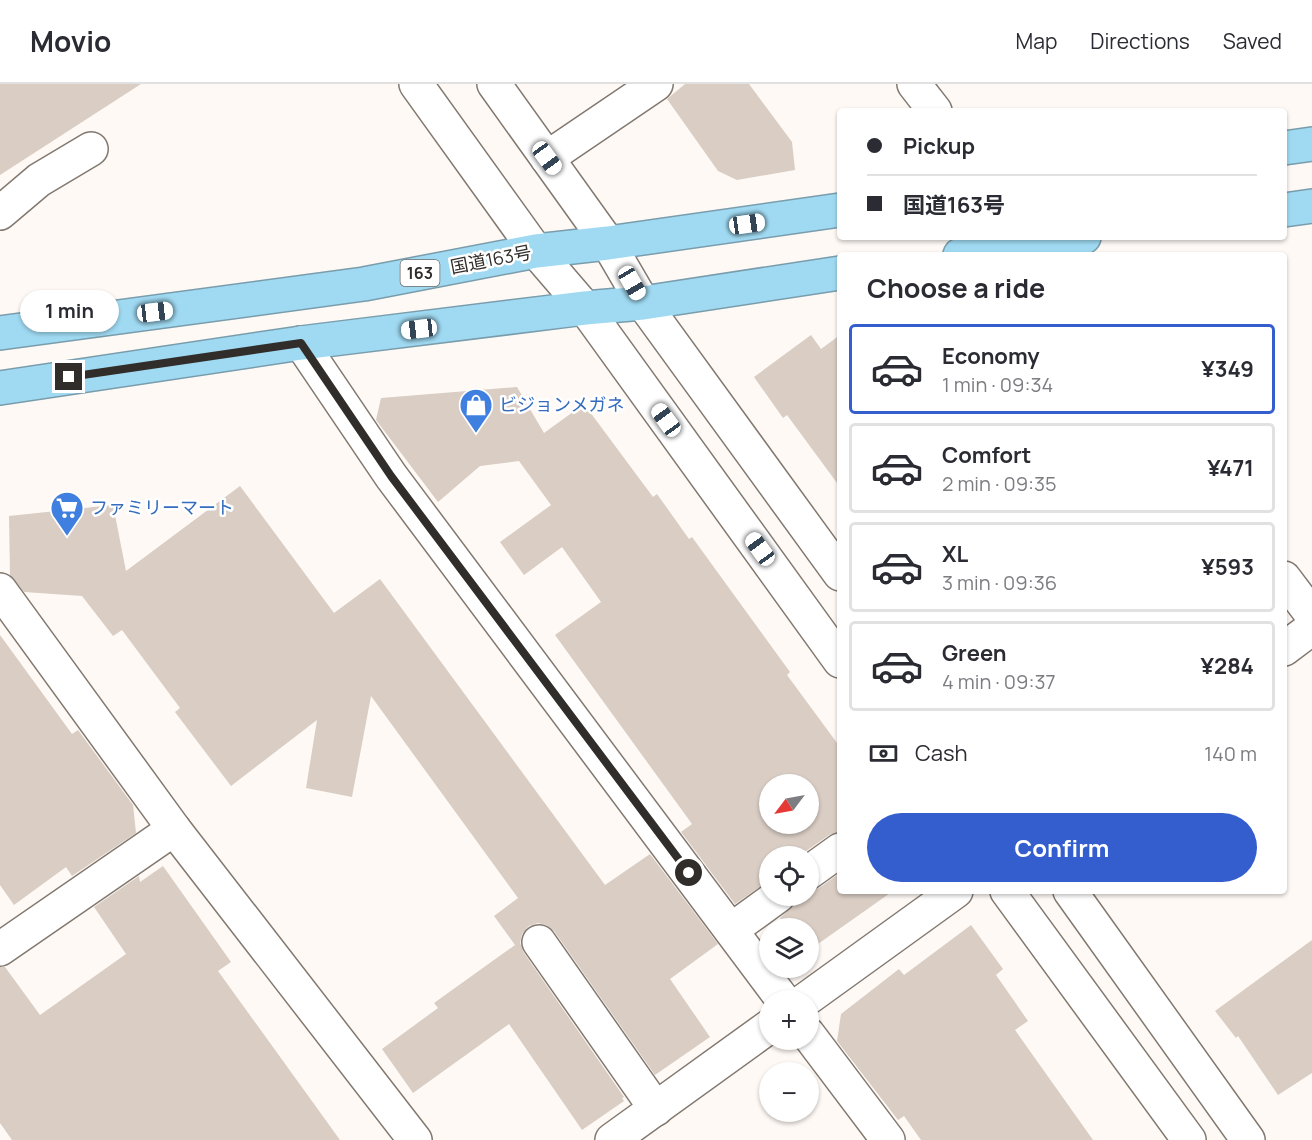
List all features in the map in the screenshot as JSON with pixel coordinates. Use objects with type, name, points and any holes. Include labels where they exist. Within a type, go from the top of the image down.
[{"type":"highway","points":[[1287,148],[1312,144]]},
{"type":"highway","points":[[1287,210],[1312,206]]},
{"type":"highway","name":"国道163号","points":[[0,333],[364,284],[536,251],[837,210]]},
{"type":"highway","points":[[1000,252],[1040,249],[1073,240]]},
{"type":"highway","points":[[0,388],[301,343],[643,303],[837,273]]},
{"type":"street","points":[[417,84],[536,251],[585,308],[837,657]]},
{"type":"street","points":[[494,84],[608,243],[643,303],[837,570]]},
{"type":"street","points":[[547,158],[656,84]]},
{"type":"street","points":[[914,84],[933,108]]},
{"type":"street","points":[[0,213],[39,180],[91,149]]},
{"type":"street","points":[[301,343],[391,476],[776,990]]},
{"type":"street","points":[[1287,582],[1312,615]]},
{"type":"street","points":[[0,590],[174,829],[415,1140]]},
{"type":"street","points":[[1287,647],[1312,628]]},
{"type":"street","points":[[4,939],[174,829]]},
{"type":"street","points":[[819,865],[837,852]]},
{"type":"street","points":[[819,990],[952,894]]},
{"type":"street","points":[[1009,894],[1189,1140]]},
{"type":"street","points":[[1072,894],[1248,1140]]},
{"type":"street","points":[[731,930],[764,906]]},
{"type":"street","points":[[539,942],[656,1109]]},
{"type":"street","points":[[612,1140],[759,1034]]},
{"type":"street","points":[[819,1049],[888,1140]]},
{"type":"building","points":[[0,84],[141,84],[0,175]]},
{"type":"building","points":[[685,84],[749,84],[792,142],[795,170],[737,180],[718,171],[667,99]]},
{"type":"building","points":[[811,335],[821,349],[837,337],[837,483],[787,415],[783,418],[754,377]]},
{"type":"building","points":[[517,387],[544,433],[584,404],[653,497],[657,494],[689,539],[692,537],[790,672],[787,675],[837,743],[837,833],[829,835],[813,846],[759,846],[759,888],[735,904],[681,832],[692,824],[555,635],[601,602],[562,547],[524,575],[500,542],[551,505],[519,461],[480,466],[438,502],[376,420],[381,398]]},
{"type":"building","points":[[240,486],[334,613],[380,579],[605,885],[650,854],[718,944],[670,979],[710,1037],[655,1075],[554,931],[538,923],[529,926],[522,934],[520,943],[524,953],[624,1097],[622,1098],[624,1101],[582,1130],[509,1024],[413,1093],[382,1049],[438,1008],[434,1003],[515,945],[494,916],[518,898],[371,696],[352,797],[306,788],[317,720],[231,786],[175,712],[180,708],[122,630],[113,636],[82,596],[24,592],[10,575],[9,516],[113,505],[126,571]]},
{"type":"building","points":[[0,635],[72,734],[78,730],[133,805],[136,833],[72,876],[66,867],[14,905],[0,885]]},
{"type":"building","points":[[163,866],[231,962],[218,971],[340,1140],[12,1140],[0,1123],[0,967],[5,967],[40,1015],[126,954],[94,907],[139,876],[140,882]]},
{"type":"building","points":[[837,875],[837,894],[889,894],[819,943],[819,918],[780,918],[793,906],[819,906],[819,888]]},
{"type":"building","points":[[971,925],[1003,969],[996,975],[1028,1021],[1015,1030],[1093,1140],[921,1140],[904,1116],[898,1120],[837,1041],[841,1014],[899,969],[904,975]]},
{"type":"building","points":[[1312,940],[1312,1073],[1278,1095],[1238,1036],[1236,1038],[1215,1011]]},
{"type":"place","name":"ビジョンメガネ","points":[[476,434]]},
{"type":"place","name":"ファミリーマート","points":[[67,537]]},
{"type":"route","points":[[69,377],[301,343],[391,476],[689,873]]}]
